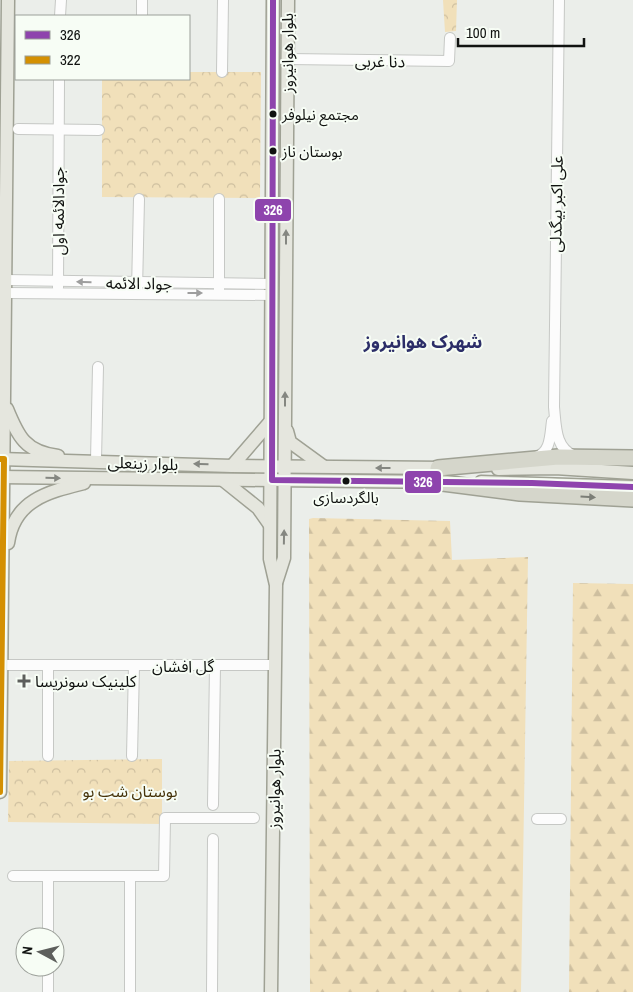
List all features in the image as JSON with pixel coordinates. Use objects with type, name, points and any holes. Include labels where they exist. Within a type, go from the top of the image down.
[{"type":"highway","points":[[436,475],[525,460],[579,457],[630,459]]},
{"type":"highway","points":[[436,475],[520,493],[633,499]]},
{"type":"main road","points":[[0,792],[8,0]]},
{"type":"main road","name":"بلوار هوانیروز","points":[[271,992],[276,585],[270,560],[272,480],[270,422],[273,0]]},
{"type":"main road","name":"بلوار هوانیروز","points":[[276,585],[284,558],[288,0]]},
{"type":"main road","points":[[5,403],[18,435],[31,446],[54,455],[101,461]]},
{"type":"main road","points":[[232,466],[270,422]]},
{"type":"main road","points":[[285,426],[290,442],[325,467]]},
{"type":"main road","name":"بلوار زینعلی","points":[[2,459],[232,466],[272,465],[436,475]]},
{"type":"main road","points":[[436,475],[555,468],[633,473]]},
{"type":"main road","points":[[436,475],[633,487]]},
{"type":"main road","name":"بلوار زینعلی","points":[[2,477],[285,481],[436,475]]},
{"type":"main road","points":[[3,580],[9,535],[18,516],[30,501],[46,494],[98,479]]},
{"type":"main road","points":[[223,480],[258,508],[270,525]]},
{"type":"street","points":[[60,0],[60,15]]},
{"type":"street","points":[[142,0],[142,15]]},
{"type":"street","points":[[222,72],[223,0]]},
{"type":"street","name":"علی اکبر بیگدلی","points":[[525,460],[544,454],[548,448],[554,408],[559,0]]},
{"type":"street","name":"دنا غربی","points":[[288,59],[449,62],[450,38]]},
{"type":"street","name":"جوادالائمه اول","points":[[58,293],[59,80]]},
{"type":"street","points":[[18,129],[99,130]]},
{"type":"street","points":[[219,198],[219,289]]},
{"type":"street","points":[[137,288],[138,199]]},
{"type":"street","name":"جواد الائمه","points":[[6,287],[58,281],[137,288]]},
{"type":"street","name":"جواد الائمه","points":[[6,287],[58,293],[137,288],[272,289]]},
{"type":"street","points":[[98,367],[101,461]]},
{"type":"street","name":"علی اکبر بیگدلی","points":[[554,408],[558,439],[562,448],[569,454],[579,457]]},
{"type":"street","name":"گل افشان","points":[[2,665],[275,665]]},
{"type":"street","points":[[48,665],[48,756]]},
{"type":"street","points":[[132,756],[134,666]]},
{"type":"street","points":[[213,805],[215,666]]},
{"type":"street","points":[[13,876],[164,876],[165,818],[254,818]]},
{"type":"street","points":[[537,819],[561,819]]},
{"type":"street","points":[[212,992],[213,839]]},
{"type":"street","points":[[48,877],[48,927]]},
{"type":"street","points":[[130,877],[130,992]]},
{"type":"street","points":[[48,977],[48,992]]},
{"type":"green space","points":[[443,0],[457,0],[456,31],[445,32]]},
{"type":"green space","name":"بوستان ناز","points":[[190,72],[261,72],[260,198],[102,197],[102,80],[190,80]]},
{"type":"green space","points":[[309,519],[450,521],[452,560],[528,557],[521,992],[310,992]]},
{"type":"green space","points":[[573,583],[633,584],[633,992],[569,992]]},
{"type":"green space","name":"بوستان شب بو","points":[[162,759],[162,824],[8,822],[9,761]]},
{"type":"transit line","name":"326","points":[[273,0],[272,480],[532,483],[633,487]]},
{"type":"transit line","name":"322","points":[[0,459],[4,459],[0,792]]},
{"type":"place","name":"مجتمع نیلوفر","points":[[273,114]]},
{"type":"place","name":"بوستان ناز","points":[[273,151]]},
{"type":"place","name":"بالگردسازی","points":[[346,481]]},
{"type":"place","name":"کلینیک سونریسا","points":[[24,681]]},
{"type":"district","name":"شهرک هوانیروز","points":[[423,342]]}]
